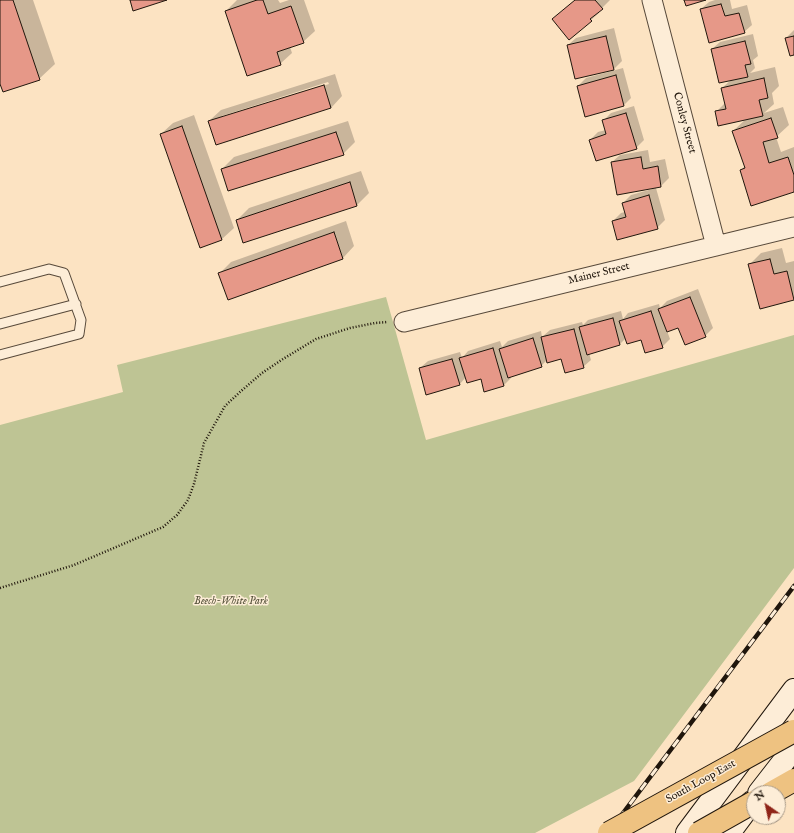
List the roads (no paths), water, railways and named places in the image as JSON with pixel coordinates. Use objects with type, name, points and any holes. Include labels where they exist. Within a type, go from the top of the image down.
[{"type":"highway","name":"South Loop East","points":[[609,833],[794,731]]},
{"type":"highway","points":[[785,785],[794,780]]},
{"type":"highway","points":[[699,833],[746,806]]},
{"type":"main road","points":[[687,833],[794,690]]},
{"type":"main road","points":[[766,785],[794,748]]},
{"type":"main road","points":[[729,833],[746,811]]},
{"type":"street","name":"Conley Street","points":[[652,0],[716,246]]},
{"type":"street","name":"Mainer Street","points":[[404,322],[794,227]]},
{"type":"lane","points":[[0,282],[49,269],[64,273],[81,320],[79,334],[0,355]]},
{"type":"lane","points":[[0,324],[76,304]]},
{"type":"railway","points":[[608,833],[794,586]]},
{"type":"park label","name":"Beech-White Park","points":[[231,602]]}]
